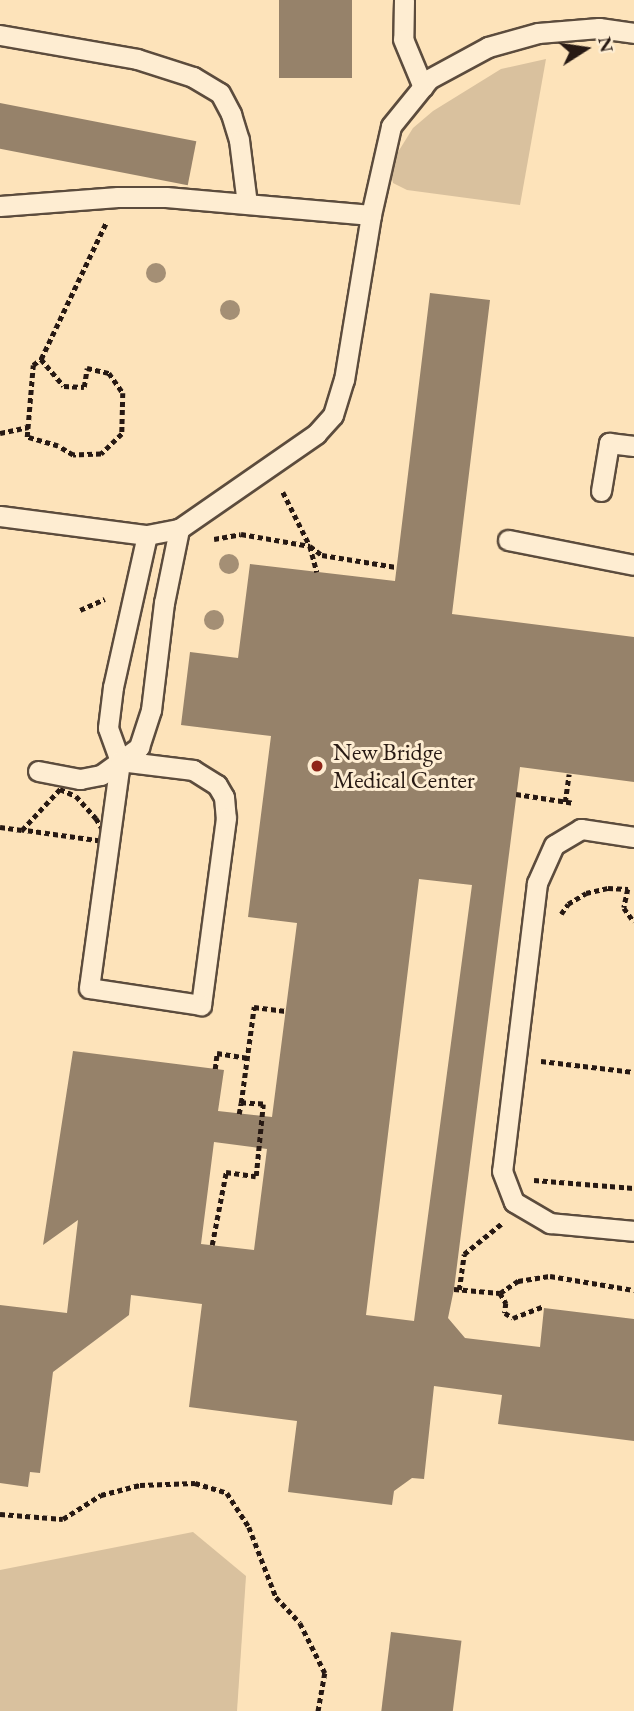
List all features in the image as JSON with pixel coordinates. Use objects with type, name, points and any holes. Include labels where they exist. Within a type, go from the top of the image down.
[{"type":"lane","points":[[404,0],[403,39],[423,87]]},
{"type":"lane","points":[[0,516],[147,535],[179,529],[316,434],[332,415],[344,380],[371,215],[391,126],[429,79],[488,47],[538,33],[599,28],[634,33]]},
{"type":"lane","points":[[0,35],[131,58],[193,77],[220,93],[231,114],[239,140],[247,204]]},
{"type":"lane","points":[[0,206],[118,197],[247,204],[371,215]]},
{"type":"lane","points":[[601,491],[609,443],[634,446]]},
{"type":"lane","points":[[38,771],[80,779],[101,775],[139,747],[150,710],[165,594],[179,529]]},
{"type":"lane","points":[[120,761],[193,770],[217,785],[224,797],[226,818],[201,1005],[89,988],[120,761],[108,728],[113,687],[147,535]]},
{"type":"lane","points":[[508,540],[634,565]]},
{"type":"lane","points":[[634,836],[581,829],[554,845],[537,883],[502,1171],[514,1202],[550,1223],[634,1231]]},
{"type":"path","points":[[41,359],[64,386],[84,387],[87,368],[109,373],[123,393],[122,433],[101,454],[73,456],[58,446],[27,438],[33,365],[41,359],[118,197]]},
{"type":"path","points":[[0,433],[28,427]]},
{"type":"path","points":[[283,492],[310,546],[317,572]]},
{"type":"path","points":[[203,545],[215,538],[241,534],[310,546],[322,555],[397,568]]},
{"type":"path","points":[[565,802],[569,774]]},
{"type":"path","points":[[0,827],[100,842],[104,832],[96,817],[76,796],[60,789],[22,830]]},
{"type":"path","points":[[559,916],[568,904],[586,893],[607,888],[628,889],[624,908],[634,922]]},
{"type":"path","points":[[239,1114],[254,1007],[286,1010]]},
{"type":"path","points":[[538,1074],[541,1048]]},
{"type":"path","points":[[215,1069],[217,1053],[247,1058]]},
{"type":"path","points":[[540,1061],[634,1072]]},
{"type":"path","points":[[212,1245],[226,1172],[256,1175],[263,1104],[241,1103]]},
{"type":"path","points":[[524,1179],[634,1188]]},
{"type":"path","points":[[554,1182],[464,1254],[457,1289],[500,1293],[518,1281],[550,1276],[634,1290]]},
{"type":"path","points":[[500,1293],[506,1303],[505,1313],[513,1318],[544,1306]]},
{"type":"path","points":[[0,1514],[63,1519],[101,1494],[140,1485],[195,1483],[227,1493],[248,1527],[276,1597],[300,1623],[326,1673],[318,1711]]},
{"type":"shaded area","points":[[546,59],[520,205],[407,190],[393,183],[390,170],[398,152],[413,128],[433,111],[501,69]]},
{"type":"shaded area","points":[[193,1532],[246,1576],[237,1711],[0,1711],[0,1570]]},
{"type":"building","points":[[279,0],[352,0],[352,78],[279,78]]},
{"type":"building","points":[[0,103],[196,141],[188,185],[0,149]]},
{"type":"building","points":[[430,293],[490,300],[452,614],[634,637],[634,782],[520,767],[454,1289],[448,1318],[465,1338],[540,1347],[544,1308],[634,1319],[634,1441],[498,1424],[502,1395],[434,1386],[424,1479],[412,1478],[394,1491],[392,1505],[288,1492],[297,1421],[189,1407],[202,1304],[131,1295],[129,1315],[53,1372],[40,1473],[30,1472],[28,1487],[0,1483],[0,1305],[67,1313],[78,1220],[43,1245],[73,1051],[224,1070],[218,1111],[272,1117],[297,923],[248,917],[271,736],[181,725],[190,652],[238,658],[250,564],[395,581]],"holes":[[[419,879],[472,885],[414,1321],[366,1315]],[[214,1142],[267,1149],[254,1250],[201,1244]]]},
{"type":"building","points":[[391,1632],[461,1641],[453,1711],[381,1711]]},
{"type":"place","name":"New Bridge Medical Center","points":[[317,766]]}]
